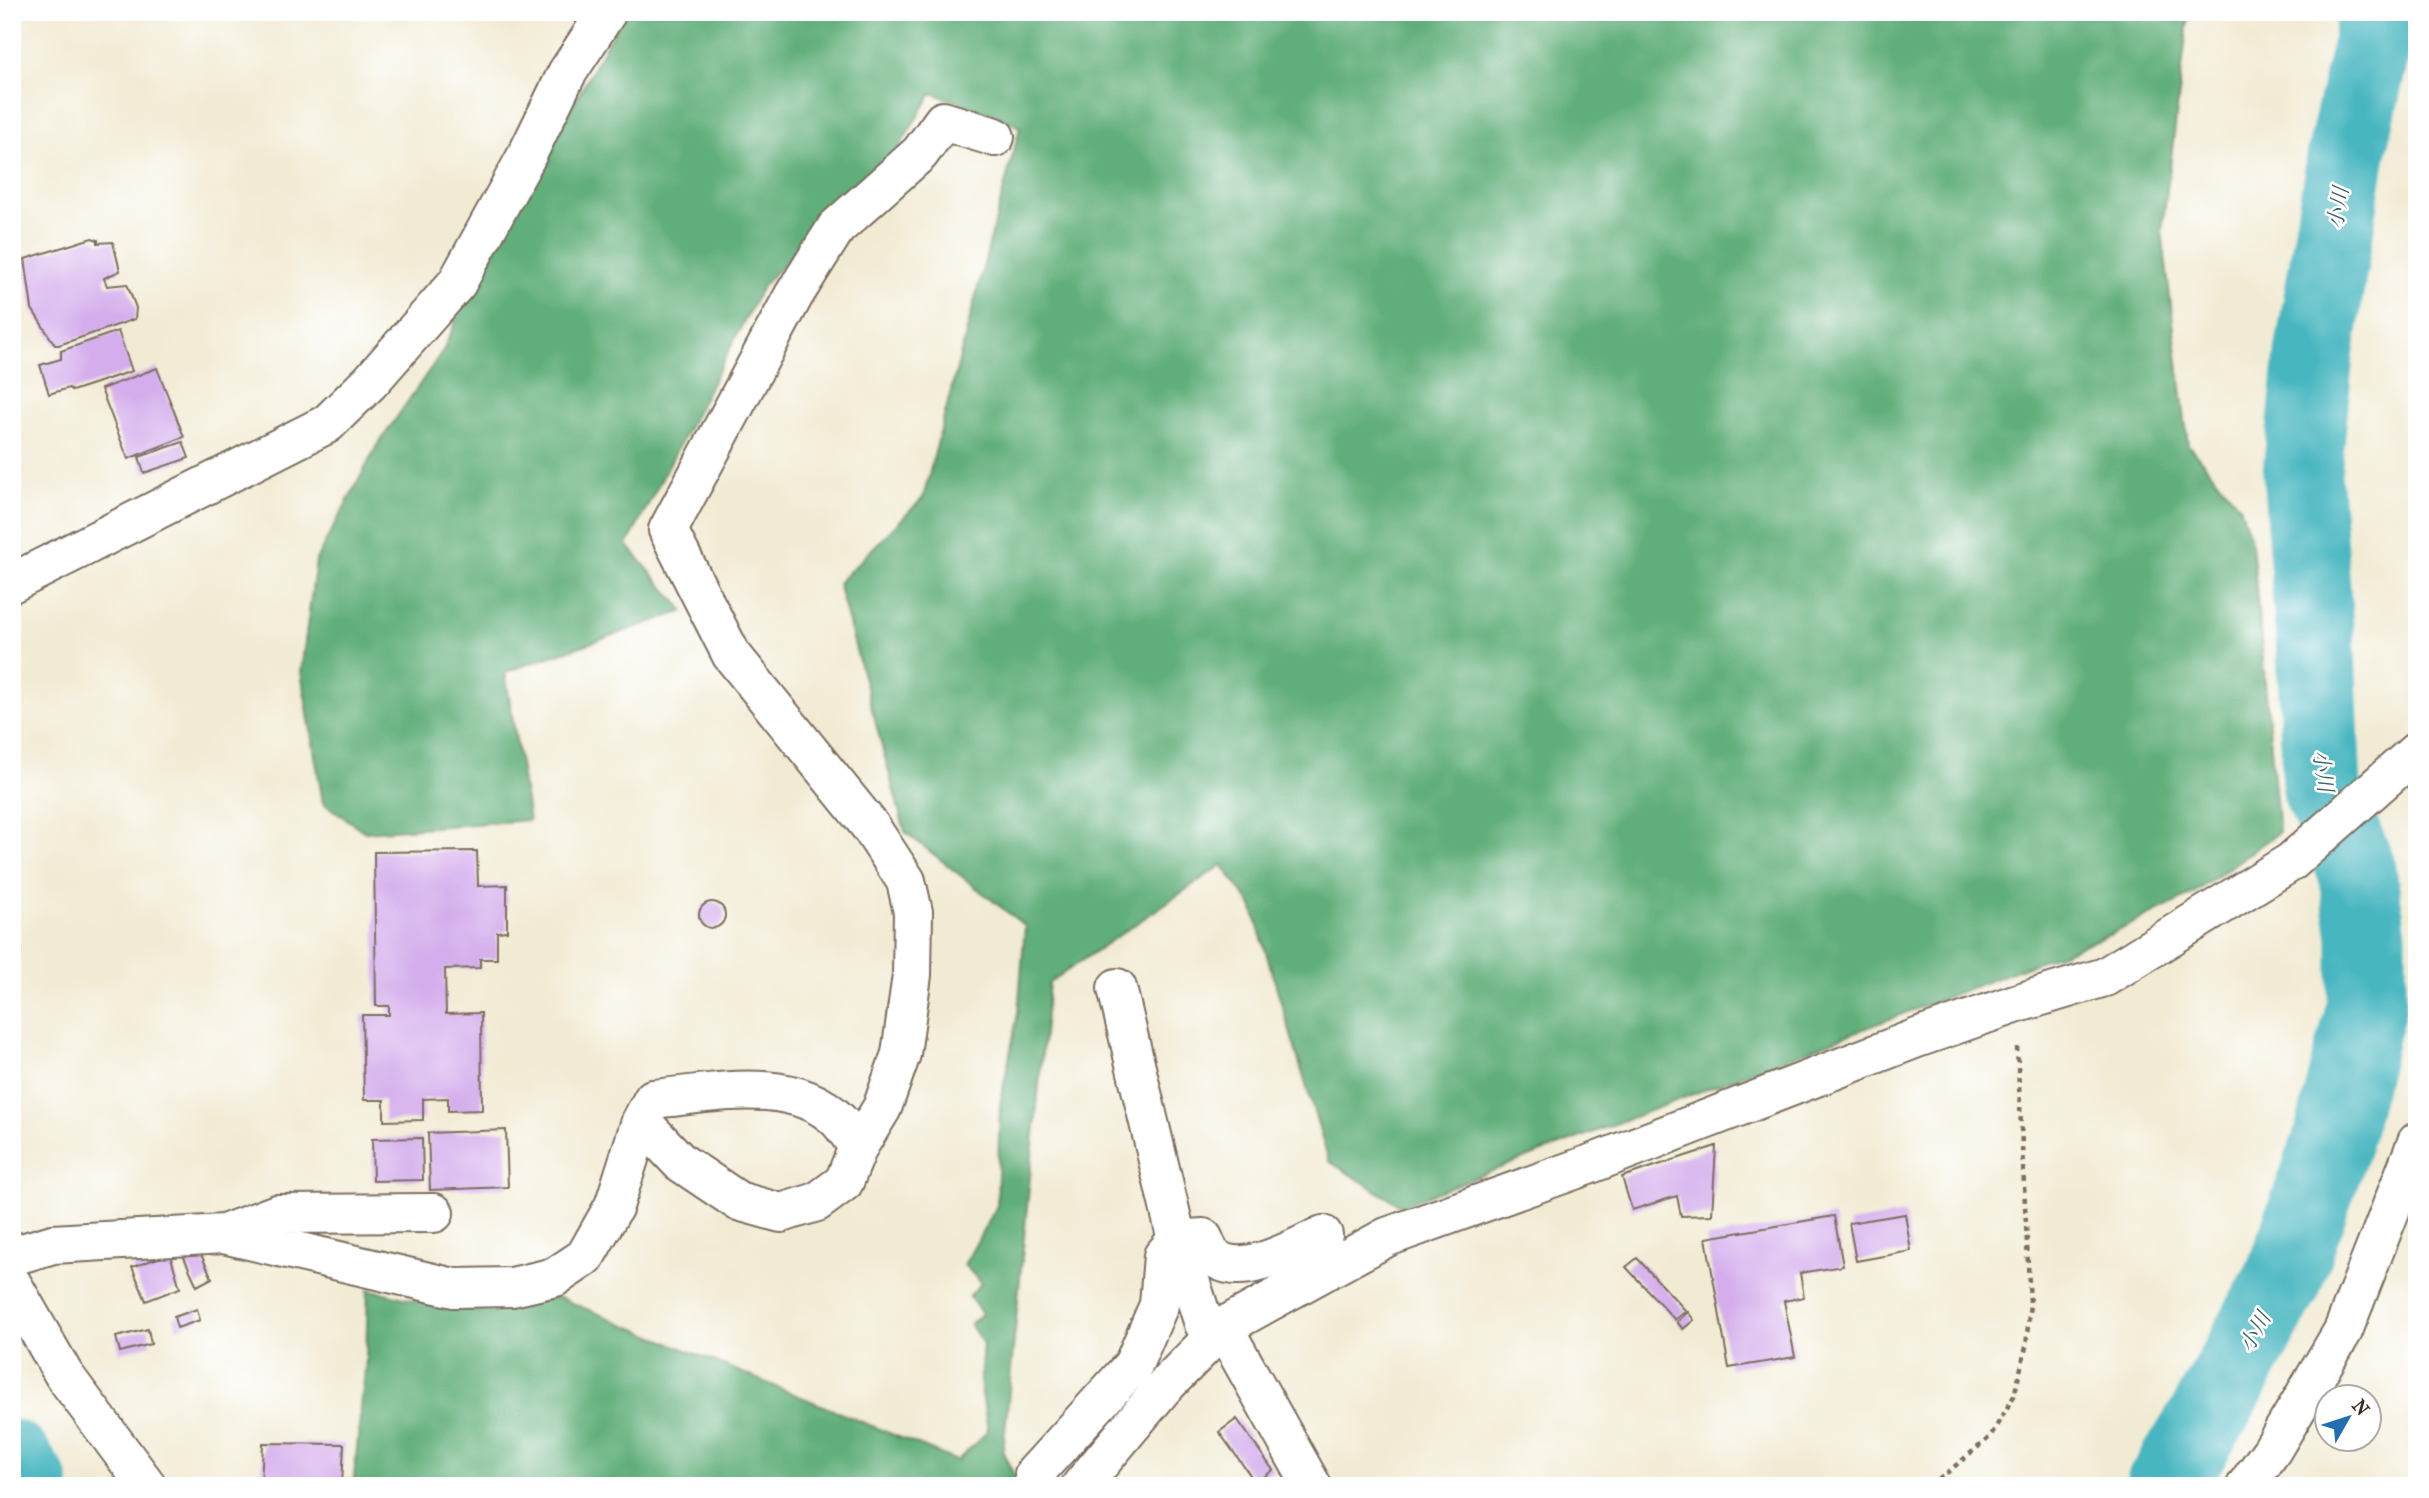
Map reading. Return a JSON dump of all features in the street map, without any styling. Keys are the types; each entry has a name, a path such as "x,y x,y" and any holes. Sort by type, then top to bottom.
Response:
{"street":[{"path":"12,583 327,424 370,382 457,284 567,73 607,12"},
{"path":"641,1121 680,1162 738,1201 781,1213 817,1202 844,1182 858,1147 882,1108 901,1055 912,975 913,912 906,881 870,826 731,654 668,530 794,295 835,228 920,153 943,121 995,137"},
{"path":"1081,1486 1161,1390 1218,1332 1387,1237 1588,1165 1917,1038 2105,977 2291,862 2417,751"},
{"path":"1117,988 1177,1240 1204,1324 1218,1332 1312,1486"},
{"path":"224,1234 454,1288 512,1287 555,1276 585,1257 614,1206 641,1121 653,1099 777,1091 806,1098 838,1119 858,1147"},
{"path":"2246,1486 2272,1450 2343,1332 2417,1142"},
{"path":"12,1256 53,1244 224,1234 277,1214 434,1213"},
{"path":"1034,1474 1133,1365 1159,1305 1163,1256 1177,1240 1203,1238 1213,1256 1233,1266 1284,1254 1323,1235"},
{"path":"12,1284 64,1375 147,1486"}],"path":[{"path":"1931,1486 1990,1437 2014,1396 2026,1347 2030,1303 2015,1004"}],"green space":[{"path":"624,12 2189,12 2162,231 2188,445 2240,506 2252,544 2279,832 2191,895 2109,935 1401,1206 1329,1161 1252,906 1222,865 1049,983 1003,1452 1019,1486 353,1486 366,1360 368,1289 441,1307 493,1312 558,1297 957,1461 988,1431 980,1381 983,1344 970,1324 982,1314 969,1296 982,1283 964,1265 997,1206 1000,1105 1018,1013 1025,926 905,832 838,583 923,498 1020,127 932,93 884,172 810,235 762,287 627,545 684,611 505,672 529,820 365,832 323,803 301,672 316,560 377,446 444,349 462,307"}],"building":[{"path":"92,238 98,240 98,243 113,242 120,271 104,278 107,286 127,284 136,308 135,319 55,345 32,309 25,259"},
{"path":"118,331 132,371 72,391 69,388 49,394 40,365 61,359 61,351"},
{"path":"157,368 184,437 128,459 101,389"},
{"path":"183,442 189,458 144,473 139,457"},
{"path":"477,851 478,886 507,885 507,931 497,932 497,959 480,959 480,968 445,969 446,1014 481,1013 482,1110 448,1111 448,1098 423,1099 423,1120 384,1121 384,1100 364,1100 362,1015 389,1015 389,1006 376,1006 374,852"},
{"path":"712,902 721,906 725,915 721,924 712,928 703,924 699,915 703,906"},
{"path":"506,1130 508,1187 430,1190 428,1133"},
{"path":"422,1138 423,1180 373,1181 372,1139"},
{"path":"1716,1146 1712,1215 1681,1216 1677,1196 1632,1210 1622,1177"},
{"path":"1905,1214 1911,1251 1856,1261 1849,1223"},
{"path":"1834,1216 1843,1266 1800,1273 1804,1297 1784,1301 1795,1357 1729,1368 1706,1238"},
{"path":"197,1246 212,1278 197,1286 182,1253"},
{"path":"170,1254 180,1288 146,1301 132,1267"},
{"path":"1637,1258 1686,1311 1675,1320 1626,1267"},
{"path":"197,1309 200,1320 177,1328 174,1317"},
{"path":"1688,1312 1694,1320 1683,1329 1677,1322"},
{"path":"148,1329 151,1344 120,1352 116,1337"},
{"path":"1237,1419 1273,1470 1256,1483 1219,1432"},
{"path":"263,1443 344,1444 342,1486 261,1486"}],"waterway":[{"name":"小川","path":"2165,1486 2211,1412 2283,1280 2333,1138 2367,1003 2367,936 2357,870 2322,790 2316,652 2302,473 2314,354 2347,152 2379,12"},
{"name":"小川","path":"12,1459 30,1486"}]}
